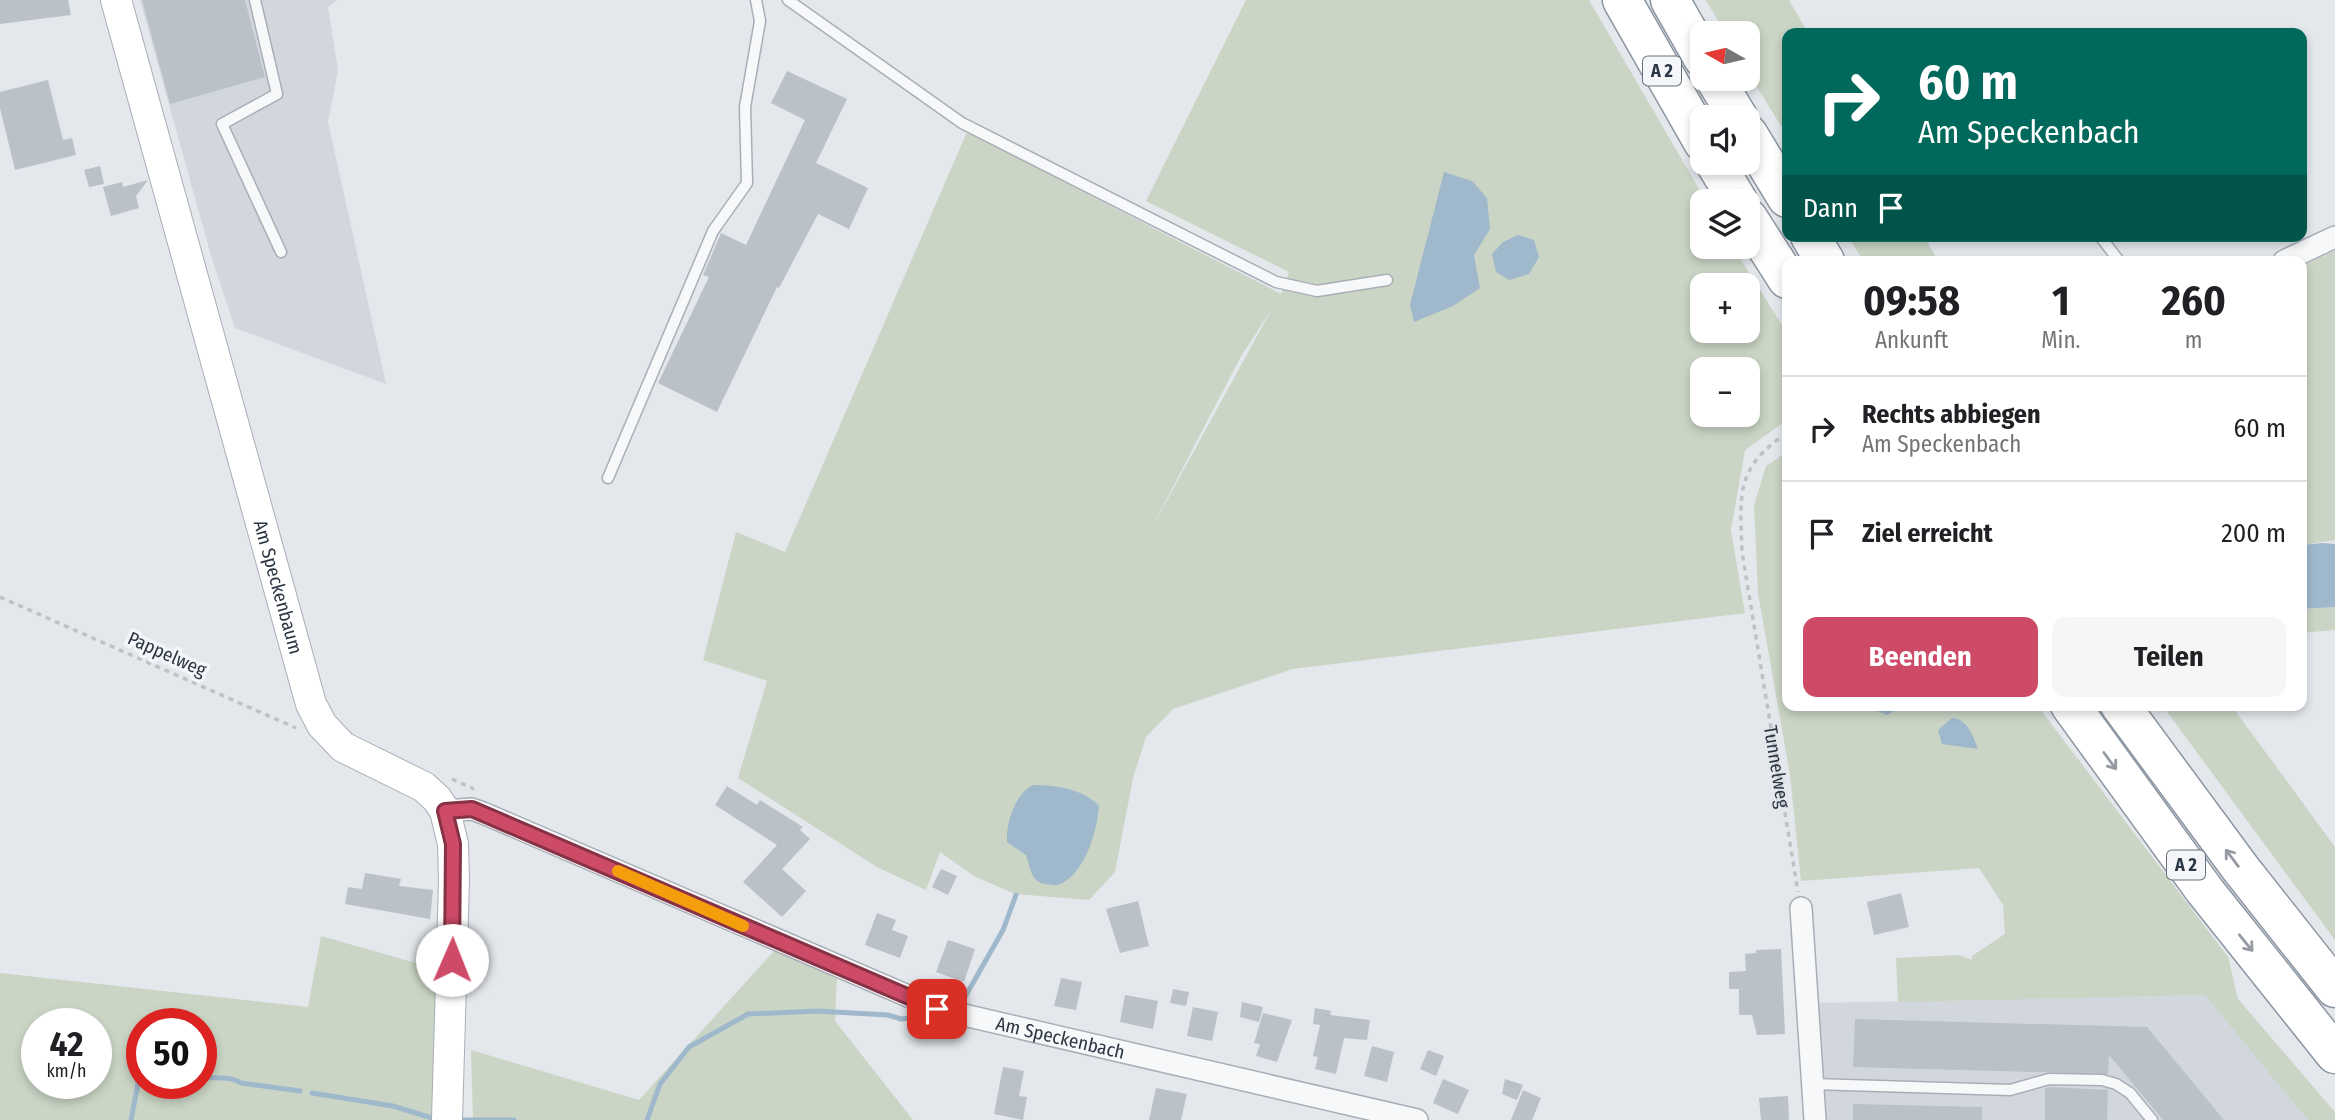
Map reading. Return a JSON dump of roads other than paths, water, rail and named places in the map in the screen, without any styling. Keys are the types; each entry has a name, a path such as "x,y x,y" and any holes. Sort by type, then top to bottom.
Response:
{"highway":[{"name":"A 2","path":"1622,0 1690,119"},
{"name":"A 2","path":"1670,0 1690,35"},
{"path":"1760,154 1782,190"},
{"path":"1760,237 1782,271"},
{"name":"A 2","path":"2074,711 2205,891 2335,1054"},
{"name":"A 2","path":"2124,711 2241,869 2335,988"}],"main road":[{"name":"Am Speckenbaum","path":"116,0 303,683 322,725 343,747 359,758 424,788 437,799 445,811"},
{"path":"445,811 453,844 454,880 447,1120"}],"street":[{"path":"2295,256 2335,237"},
{"name":"Am Speckenbach","path":"445,811 472,809 483,813 937,1009 1417,1120"},
{"path":"1801,908 1815,1120"}],"lane":[{"path":"255,0 277,94 222,124 281,252"},
{"path":"608,478 713,230 747,183 745,107 760,21 755,0"},
{"path":"788,0 962,123 1276,282 1317,290 1387,280"},
{"path":"2105,242 2115,256"},
{"path":"1813,1084 2010,1090 2049,1079 2102,1080 2116,1084 2130,1093 2152,1120"}],"water":[{"path":"1444,172 1472,181 1487,198 1490,229 1474,255 1480,288 1453,306 1414,322 1410,305"},
{"path":"1518,235 1534,240 1539,257 1529,274 1509,280 1496,272 1492,254 1503,242"},
{"path":"2307,544 2335,544 2335,607 2307,609"},
{"path":"1877,711 1895,711 1887,715"},
{"path":"1952,718 1966,725 1978,749 1942,744 1938,730"},
{"path":"1033,785 1060,787 1077,792 1099,806 1088,851 1076,872 1058,885 1038,881 1032,874 1026,855 1007,842 1013,809 1021,795"}],"waterway":[{"path":"961,1004 1003,930 1016,895"},
{"path":"647,1120 660,1084 689,1047 748,1014 817,1011 888,1015 901,1019 930,1016"},
{"path":"217,1078 300,1091"},
{"path":"312,1093 393,1106 435,1119"},
{"path":"131,1120 135,1099"},
{"path":"458,1120 514,1120"}]}
